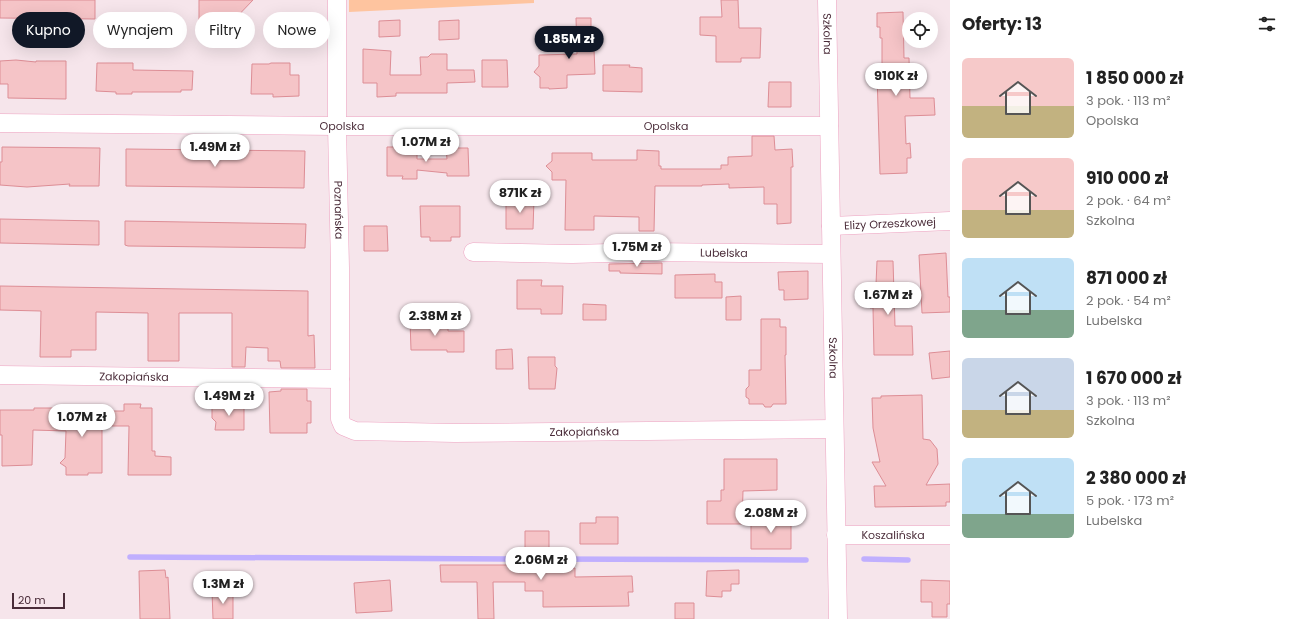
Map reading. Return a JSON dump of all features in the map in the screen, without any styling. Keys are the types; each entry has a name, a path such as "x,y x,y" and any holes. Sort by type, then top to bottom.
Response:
{"street":[{"name":"Poznańska","path":"337,0 340,419"},
{"name":"Szkolna","path":"827,0 828,126 838,619"},
{"name":"Opolska","path":"0,123 337,126 828,126"},
{"name":"Elizy Orzeszkowej","path":"831,226 950,221"},
{"name":"Lubelska","path":"473,252 572,254 648,252 831,254"},
{"name":"Zakopiańska","path":"0,375 340,379"},
{"name":"Zakopiańska","path":"340,419 343,426 355,432 455,433 834,429"},
{"name":"Koszalińska","path":"836,535 950,535"}],"shaded area":[{"path":"349,0 534,0 534,3 349,12"}],"building":[{"path":"0,0 95,0 95,12 93,12 93,19 85,19 85,12 12,12 12,18 0,18"},
{"path":"199,0 253,0 242,12 199,12"},
{"path":"721,0 738,0 739,28 761,28 760,58 741,58 741,62 716,62 716,36 700,35 700,17 722,17"},
{"path":"902,12 902,48 904,48 904,58 909,58 910,98 934,98 935,115 905,116 906,144 910,143 911,158 907,158 907,173 880,174 877,74 882,74 882,38 880,38 880,27 877,27 877,13"},
{"path":"576,18 591,18 591,49 594,49 595,74 567,75 567,88 540,88 540,77 534,72 539,66 539,55 577,54"},
{"path":"400,20 400,36 379,37 379,21"},
{"path":"459,20 459,39 439,40 439,21"},
{"path":"363,49 391,51 390,75 421,75 420,57 428,57 431,54 447,54 447,70 474,70 475,82 447,83 447,93 396,93 396,96 377,97 377,83 363,83"},
{"path":"16,60 36,62 66,61 66,99 8,98 8,84 0,84 0,61"},
{"path":"482,60 507,60 508,87 482,87"},
{"path":"97,63 133,63 133,70 193,71 192,90 181,90 181,92 132,92 132,94 116,94 116,92 96,91"},
{"path":"290,63 290,75 299,75 299,96 273,97 273,94 251,94 252,64"},
{"path":"603,65 630,65 629,67 642,68 642,92 603,91"},
{"path":"769,82 791,82 791,107 768,107"},
{"path":"752,136 774,136 775,150 792,149 793,167 791,167 791,223 777,224 777,204 764,204 764,187 729,188 729,184 702,186 655,186 654,231 639,231 639,217 594,216 594,230 565,230 566,180 552,180 552,172 546,166 552,161 552,153 592,153 592,160 637,160 637,150 659,151 659,166 661,166 661,169 721,169 721,165 728,165 728,157 752,156"},
{"path":"2,147 100,148 99,186 69,186 70,184 27,187 0,185 0,162 2,162"},
{"path":"387,147 417,147 417,159 447,159 446,148 468,148 469,176 447,176 447,173 417,170 417,179 402,179 403,176 387,176"},
{"path":"126,149 305,151 304,188 126,186"},
{"path":"506,199 534,199 533,229 506,229"},
{"path":"420,206 460,206 460,237 451,237 451,241 430,241 430,237 421,237"},
{"path":"0,219 99,221 99,245 0,243"},
{"path":"125,221 306,224 305,248 128,246 125,245"},
{"path":"364,226 387,226 388,251 364,251"},
{"path":"946,253 950,312 922,313 919,255"},
{"path":"877,261 893,261 895,326 912,326 913,355 874,355 873,308 870,308 870,284 876,284"},
{"path":"662,263 662,274 620,273 620,271 609,271 609,264"},
{"path":"808,271 808,299 784,300 784,290 779,290 778,272"},
{"path":"715,274 715,282 722,282 722,298 675,298 675,275"},
{"path":"517,280 542,280 541,286 563,286 562,314 541,314 541,309 517,309"},
{"path":"0,286 308,291 308,336 314,335 315,368 281,368 280,361 268,361 268,348 246,347 245,367 232,367 232,313 179,313 179,361 148,361 148,313 96,312 96,350 71,350 71,357 40,357 41,311 0,310"},
{"path":"741,296 741,320 726,320 726,297"},
{"path":"583,304 606,305 606,320 583,320"},
{"path":"439,319 439,324 448,324 448,331 464,331 464,352 447,352 447,350 411,350 410,320"},
{"path":"761,319 780,319 780,327 786,327 786,404 773,404 771,407 765,407 763,404 749,404 749,399 746,397 746,389 749,386 749,370 761,370"},
{"path":"512,349 513,369 496,369 496,350"},
{"path":"950,351 950,377 932,379 929,353"},
{"path":"528,357 555,357 555,366 557,368 555,389 529,389"},
{"path":"281,389 307,389 307,401 311,401 311,423 307,423 307,433 270,433 269,392 281,391"},
{"path":"922,395 923,439 930,440 937,449 938,464 926,485 950,484 950,502 946,502 946,506 875,507 874,486 886,486 872,462 880,462 873,428 872,398 881,398 881,396"},
{"path":"124,404 141,404 140,408 152,408 152,451 155,451 155,456 171,457 171,475 128,475 129,426 102,426 102,473 88,473 88,475 66,475 66,467 60,463 65,458 66,431 33,430 32,465 2,466 0,410 74,408 74,405 88,405 87,411 124,411"},
{"path":"212,405 244,405 244,430 215,430 216,422 212,418"},
{"path":"724,459 777,459 777,490 743,491 742,524 707,524 707,501 721,501 721,490 724,490"},
{"path":"596,517 618,517 618,544 580,544 580,523 596,523"},
{"path":"751,518 791,518 791,549 751,549"},
{"path":"525,531 549,531 549,569 575,568 575,577 632,576 633,592 628,592 629,606 543,607 543,591 525,591 525,582 493,582 494,619 478,619 477,582 441,582 440,565 525,565"},
{"path":"165,570 166,578 168,577 170,619 140,619 139,571"},
{"path":"739,570 739,584 731,584 731,591 722,591 722,597 706,596 707,571"},
{"path":"390,580 392,611 356,613 354,583"},
{"path":"921,580 950,581 950,604 947,604 947,617 932,617 932,602 921,602"},
{"path":"233,590 233,619 213,619 212,591"},
{"path":"675,603 694,603 694,619 675,619"}],"waterway":[{"path":"130,557 531,559"},
{"path":"542,559 806,560"},
{"path":"864,559 908,560"}]}
